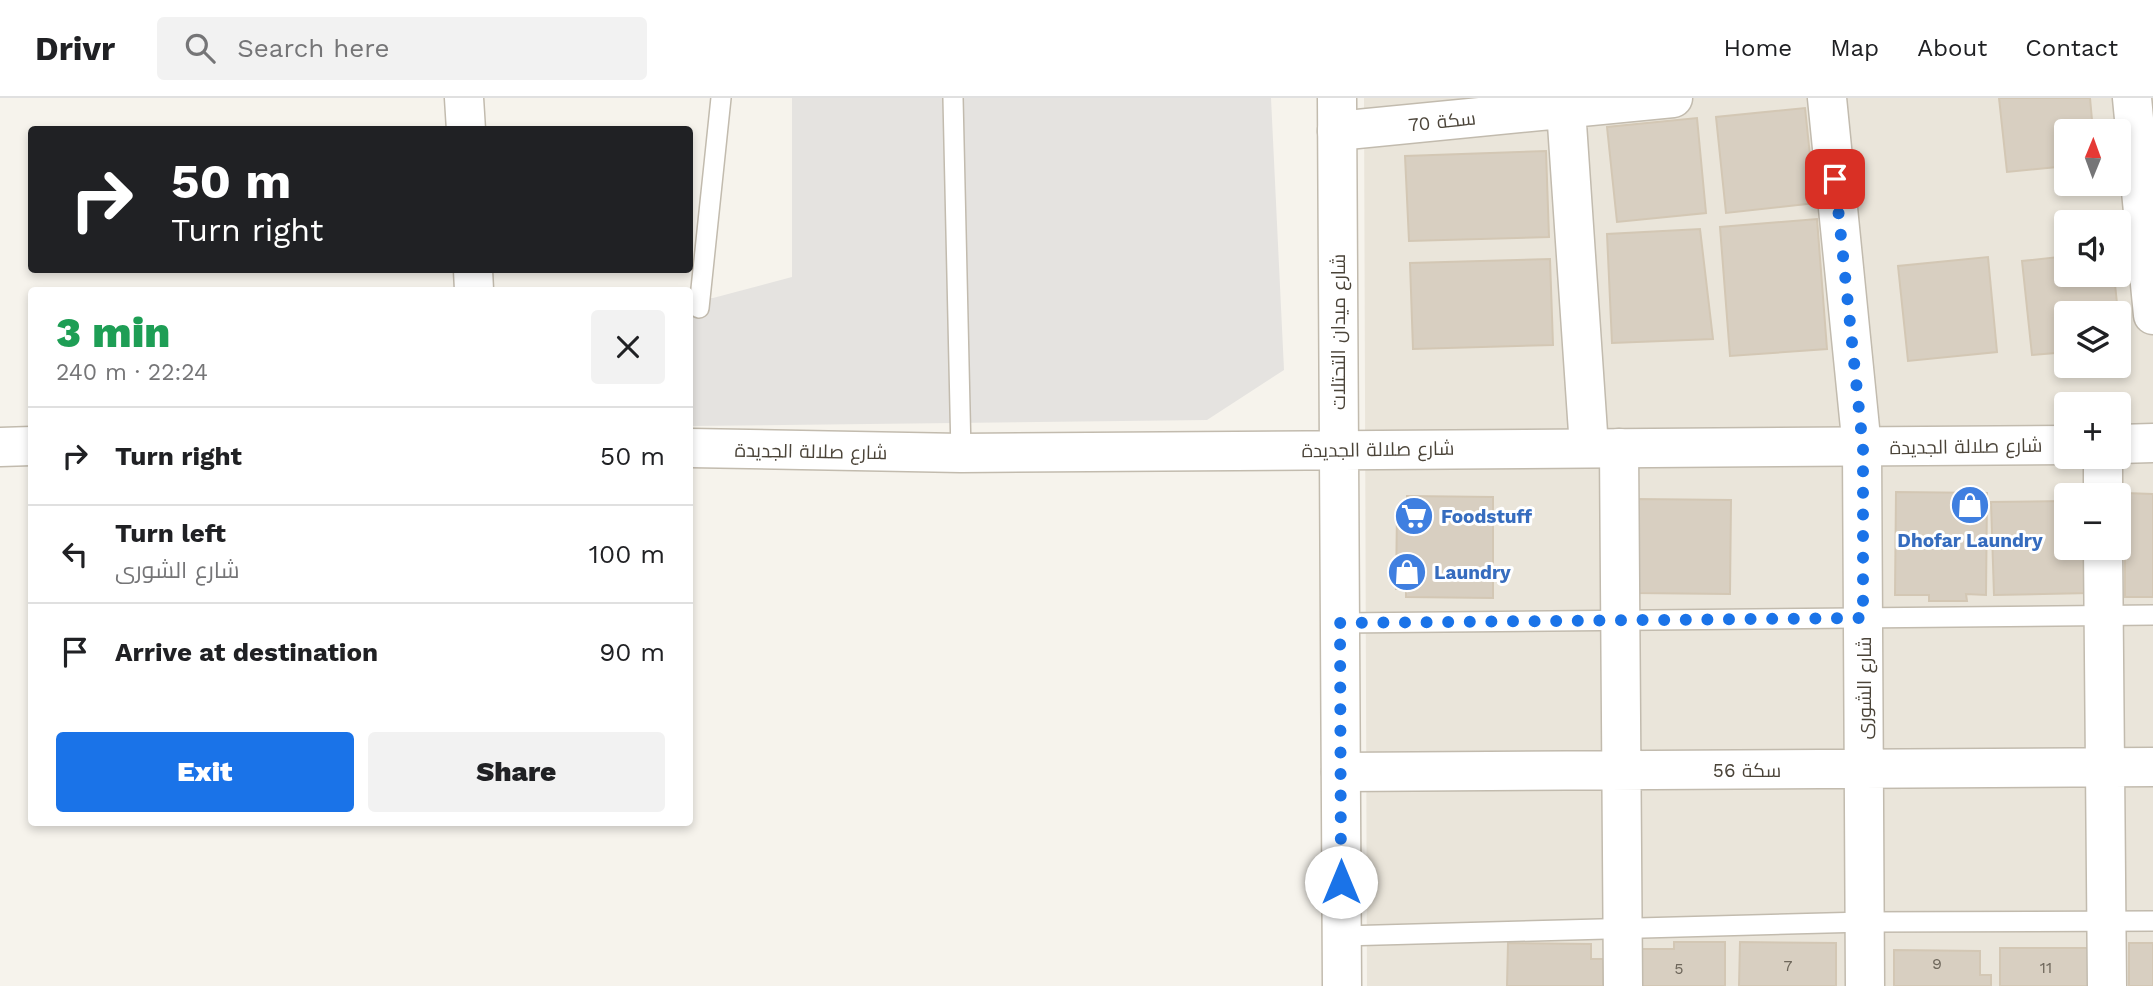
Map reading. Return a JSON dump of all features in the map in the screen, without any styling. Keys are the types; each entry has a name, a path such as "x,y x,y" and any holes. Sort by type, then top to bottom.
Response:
{"street":[{"path":"464,98 466,126"},
{"name":"سكة 70","path":"1337,114 1566,109 1673,98"},
{"name":"شارع الشورى","path":"1827,98 1863,448 1865,986"},
{"path":"2132,98 2153,315"},
{"path":"1566,109 1621,620 1623,986"},
{"name":"شارع ميدان التحتلات","path":"1337,114 1342,986"},
{"path":"1269,450 1292,444 1311,431 1327,412 1339,385"},
{"path":"2131,444 2153,443"},
{"name":"شارع صلالة الجديدة","path":"693,448 961,453 2054,445"},
{"path":"0,447 28,446"},
{"path":"1269,450 1298,461 1318,478 1332,500 1339,519"},
{"path":"2103,560 2107,986"},
{"name":"سكة 56","path":"1341,772 2153,767"}],"lane":[{"path":"699,308 721,98"},
{"path":"953,98 961,453"},
{"path":"1340,623 2153,615"},
{"path":"1342,936 1865,922 2153,921"}],"shaded area":[{"path":"792,98 1271,98 1284,370 1207,420 693,426 693,298 713,298 792,277"},
{"path":"1364,98 2153,98 2153,986 1367,986"}],"building":[{"path":"1999,98 2090,98 2092,119 2054,119 2054,167 2007,172"},
{"path":"1805,108 1815,203 1726,213 1716,117"},
{"path":"1697,118 1706,213 1617,222 1607,127"},
{"path":"1546,151 1549,237 1409,241 1405,156"},
{"path":"1817,219 1827,349 1730,356 1720,227"},
{"path":"1700,229 1713,339 1612,343 1607,234"},
{"path":"1988,257 1997,352 1908,361 1898,266"},
{"path":"2054,257 2054,287 2115,287 2117,301 2054,301 2054,353 2032,355 2022,261"},
{"path":"1550,259 1553,345 1413,349 1410,263"},
{"path":"1896,492 1987,493 1986,595 1966,594 1967,601 1929,601 1929,595 1895,595"},
{"path":"2131,493 2153,494 2153,597 2125,597 2125,560 2131,560"},
{"path":"1407,496 1493,497 1493,598 1406,597 1406,589 1396,589 1397,511 1407,511"},
{"path":"1637,499 1731,500 1730,594 1636,593"},
{"path":"2054,501 2054,560 2088,560 2089,593 1994,595 1991,502"},
{"path":"1674,942 1725,942 1725,986 1633,986 1633,949 1674,949"},
{"path":"1740,942 1836,943 1836,986 1739,986"},
{"path":"1508,943 1591,944 1591,959 1603,959 1603,986 1507,986"},
{"path":"2129,943 2153,943 2153,986 2129,986"},
{"path":"2000,948 2091,948 2091,986 2000,986"},
{"path":"1894,950 1980,951 1980,975 1991,975 1991,986 1894,986"}],"place":[{"name":"Dhofar Laundry","path":"1970,505"},
{"name":"Foodstuff","path":"1414,516"},
{"name":"Laundry","path":"1407,572"}],"route":[{"path":"1341,882 1340,623 1863,618 1863,448 1835,179"}]}
